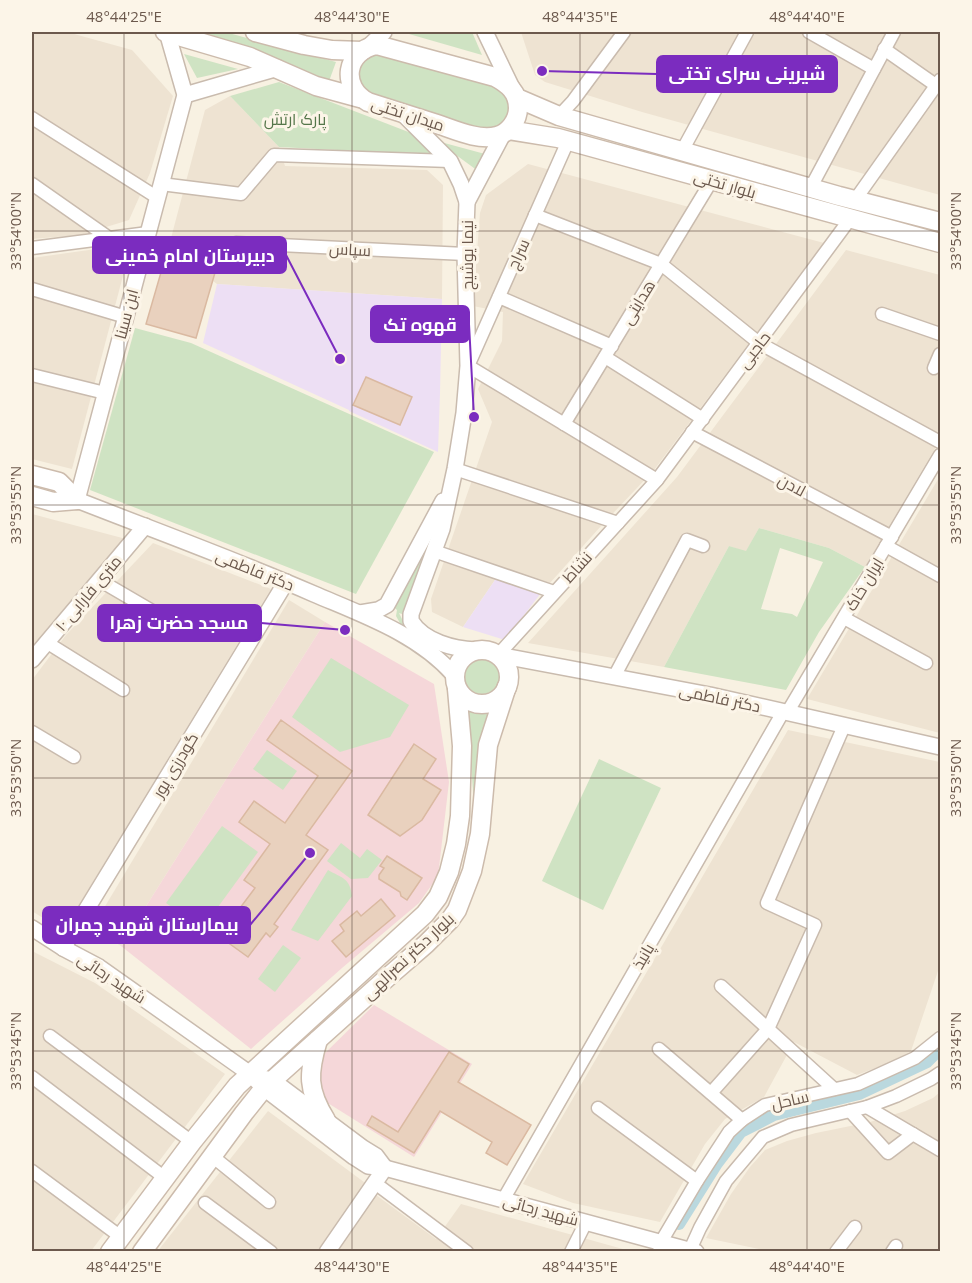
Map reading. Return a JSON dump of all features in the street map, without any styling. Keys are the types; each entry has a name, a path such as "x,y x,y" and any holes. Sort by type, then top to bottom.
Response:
{"main road":[{"path":"166,32 250,57 316,86 360,98"},
{"path":"255,32 332,50 377,45 495,77 506,83 515,94 518,110 515,120 505,132"},
{"name":"میدان تختی","path":"366,48 356,56 352,63 350,79 354,91 360,98 476,136 496,136 505,132"},
{"name":"بلوار تختی","path":"515,94 559,116 940,222"},
{"name":"بلوار تختی","path":"505,132 551,136 940,243"},
{"path":"802,206 811,187"},
{"path":"32,475 59,482 77,500"},
{"path":"32,496 53,502 77,500"},
{"path":"476,650 488,650 498,655 507,665 509,679 507,686 500,698 487,704 472,703 466,699 455,682 459,662 464,656 476,650"},
{"name":"بلوار دکتر نصرالهی","path":"115,1244 231,1092 249,1073 425,914 438,897 449,872 460,816 462,746 455,682"},
{"name":"بلوار دکتر نصرالهی","path":"142,1251 268,1084 426,944 450,920 462,902 480,834 488,746 507,686"},
{"path":"460,816 482,819"},
{"path":"318,1039 311,1066 311,1086 315,1101 326,1120"},
{"path":"165,1178 186,1191"}],"street":[{"path":"166,32 185,95 278,68"},
{"path":"366,48 384,32"},
{"path":"485,32 515,94"},
{"path":"559,116 624,32"},
{"path":"682,151 747,32"},
{"path":"809,32 874,69"},
{"path":"811,187 894,32"},
{"path":"855,200 939,83 884,49"},
{"name":"ابن سینا","path":"77,500 185,95"},
{"name":"نیما یوشیج","path":"402,113 450,161 467,202 465,254 468,366 464,413 442,529 411,614 411,621 419,631 444,645 476,650"},
{"path":"32,118 159,191 241,194 274,155 450,161"},
{"name":"نیما یوشیج","path":"467,202 505,132"},
{"name":"سراج","path":"468,366 568,141"},
{"name":"هدایتی","path":"564,424 712,180"},
{"path":"32,184 109,238"},
{"path":"535,215 661,264 759,343 940,442"},
{"name":"حاجبی","path":"657,480 850,219"},
{"path":"32,248 148,233"},
{"name":"سپاس","path":"236,243 465,254"},
{"path":"32,289 126,317"},
{"path":"499,297 612,346"},
{"path":"882,314 940,334"},
{"path":"934,368 940,354"},
{"path":"605,357 703,419"},
{"path":"468,366 657,480"},
{"path":"32,375 105,393"},
{"name":"لادن","path":"693,432 889,542 940,576"},
{"name":"ایران خاک","path":"785,713 889,542 935,477 940,455"},
{"path":"455,469 618,523"},
{"name":"نشاط","path":"498,655 657,480"},
{"name":"نیما یوشیج","path":"360,613 378,610 387,605 451,486"},
{"name":"دکتر فاطمی","path":"77,500 360,613 407,637 435,656 455,682"},
{"name":"۱۰ متری فارابی","path":"32,660 145,526"},
{"path":"614,677 687,540 703,546"},
{"path":"434,551 554,592"},
{"path":"99,580 171,622"},
{"name":"گودرزی پور","path":"63,948 286,582"},
{"path":"844,618 926,663"},
{"path":"46,642 123,690"},
{"name":"دکتر فاطمی","path":"498,655 710,696 940,747"},
{"name":"پانیذ","path":"503,1200 785,713"},
{"path":"711,1093 768,1029 815,925 767,903 844,726"},
{"path":"32,732 74,757"},
{"name":"شهید رجائی","path":"32,928 99,967 249,1073 326,1120 376,1156 385,1168"},
{"path":"721,986 834,1089"},
{"path":"50,1036 192,1142"},
{"name":"ساحل","path":"660,1247 697,1180 729,1132 742,1120 765,1105 858,1084 915,1058 940,1038"},
{"path":"659,1049 742,1120"},
{"name":"ساحل","path":"693,1251 700,1228 726,1181 763,1137 790,1125 867,1107 896,1096 931,1079 940,1072"},
{"path":"32,1077 165,1178"},
{"name":"شهید رجائی","path":"268,1084 354,1157 368,1166 385,1168 586,1222 660,1247 693,1251"},
{"path":"867,1107 940,1150"},
{"path":"598,1108 697,1180"},
{"path":"850,1111 888,1153 913,1134"},
{"path":"212,1156 269,1202"},
{"path":"327,1251 385,1168"},
{"path":"32,1171 115,1244"},
{"path":"375,1183 467,1251"},
{"path":"205,1203 271,1251"},
{"path":"571,1251 586,1222"},
{"path":"836,1251 855,1227"}],"shaded area":[{"path":"32,32 67,32 132,50 173,96 150,173 129,220 80,235 32,239"},
{"path":"521,32 940,32 940,195 642,112 545,82 535,75"},
{"path":"230,96 279,147 285,166 427,170 443,185 442,299 217,284 213,281 221,252 171,238 205,110"},
{"path":"528,164 824,243 654,470 541,593 497,577 463,627 432,612 431,599 492,422 478,389 502,341 503,312 473,306 480,213 486,195"},
{"path":"110,247 129,253 72,469 32,459 32,258"},
{"path":"846,250 940,275 940,440 865,567 829,548 759,528 746,552 729,546 664,667 528,643 677,477"},
{"path":"217,284 442,299 438,452 203,343"},
{"path":"940,476 940,733 807,699"},
{"path":"32,514 126,539 32,649"},
{"path":"153,543 271,589 63,931 32,911 32,680 66,635"},
{"path":"497,577 541,593 505,640 463,627"},
{"path":"289,600 325,622 121,946 92,928"},
{"path":"325,622 434,684 449,782 438,876 419,903 251,1049 121,946"},
{"path":"788,730 940,762 940,965 911,1051 891,1062 857,1075 794,1042 764,1097 725,1119 705,1144 660,1222 573,1203 523,1184"},
{"path":"32,951 95,983 225,1074 91,1251 32,1251"},
{"path":"374,1005 472,1064 414,1157 323,1100 317,1061"},
{"path":"940,1092 940,1251 769,1251 706,1238 731,1194 765,1150 787,1141 870,1122 905,1111 933,1098"},
{"path":"268,1111 368,1185 320,1251 157,1252"},
{"path":"376,1195 436,1239 461,1204 630,1251 337,1252"}],"green space":[{"path":"191,32 225,32 336,62 328,84"},
{"path":"402,32 472,32 482,55"},
{"path":"184,54 238,69 197,78"},
{"path":"375,54 382,54 495,87 508,101 510,112 508,117 499,127 484,130 371,95 361,85 358,71 362,62"},
{"name":"پارک ارتش","path":"279,82 424,138 435,155 279,147 230,96"},
{"path":"437,141 485,154 478,171"},
{"path":"135,328 191,343 434,452 356,594 90,490"},
{"path":"438,522 402,614 399,613 405,625 442,649 401,625 394,607"},
{"path":"759,528 829,548 865,567 819,632 786,690 664,667 729,546 746,551","holes":["780,548 823,562 797,617 792,614 761,609"]},
{"path":"331,658 409,705 390,737 340,752 292,717"},
{"path":"482,658 495,663 500,676 495,689 482,694 469,689 464,676 469,663"},
{"path":"467,706 489,709 474,805"},
{"path":"267,750 297,771 283,790 253,769"},
{"path":"599,759 661,788 603,910 542,881"},
{"path":"222,826 258,852 202,929 166,903"},
{"path":"341,843 360,858 367,849 382,860 368,878 351,879 327,861"},
{"path":"328,870 347,882 352,896 318,941 291,930"},
{"path":"283,945 301,958 275,992 258,979"}],"building":[{"path":"171,238 221,252 196,338 146,324"},
{"path":"366,377 412,397 400,425 353,405"},
{"path":"281,720 352,771 306,835 328,850 274,924 278,927 270,937 266,933 248,957 212,931 216,926 213,924 219,916 221,918 226,910 234,916 255,888 244,880 270,844 239,822 254,801 285,823 318,776 267,740"},
{"path":"414,744 436,759 423,779 441,790 422,820 400,836 368,815"},
{"path":"387,856 422,878 407,900 401,896 400,892 379,879 384,868 380,866"},
{"path":"381,899 395,916 346,957 332,941 344,931 340,925 357,911 361,916"},
{"path":"449,1052 469,1064 458,1082 531,1125 507,1165 486,1153 492,1142 440,1111 414,1153 367,1125 372,1116 398,1132"}],"waterway":[{"path":"679,1224 716,1165 741,1132 774,1115 859,1094 927,1062 940,1049"}],"place":[{"name":"شیرینی سرای تختی","path":"542,71"},
{"name":"دبیرستان امام خمینی","path":"340,359"},
{"name":"قهوه تک","path":"474,417"},
{"name":"مسجد حضرت زهرا","path":"345,630"},
{"name":"بیمارستان شهید چمران","path":"310,853"}]}
